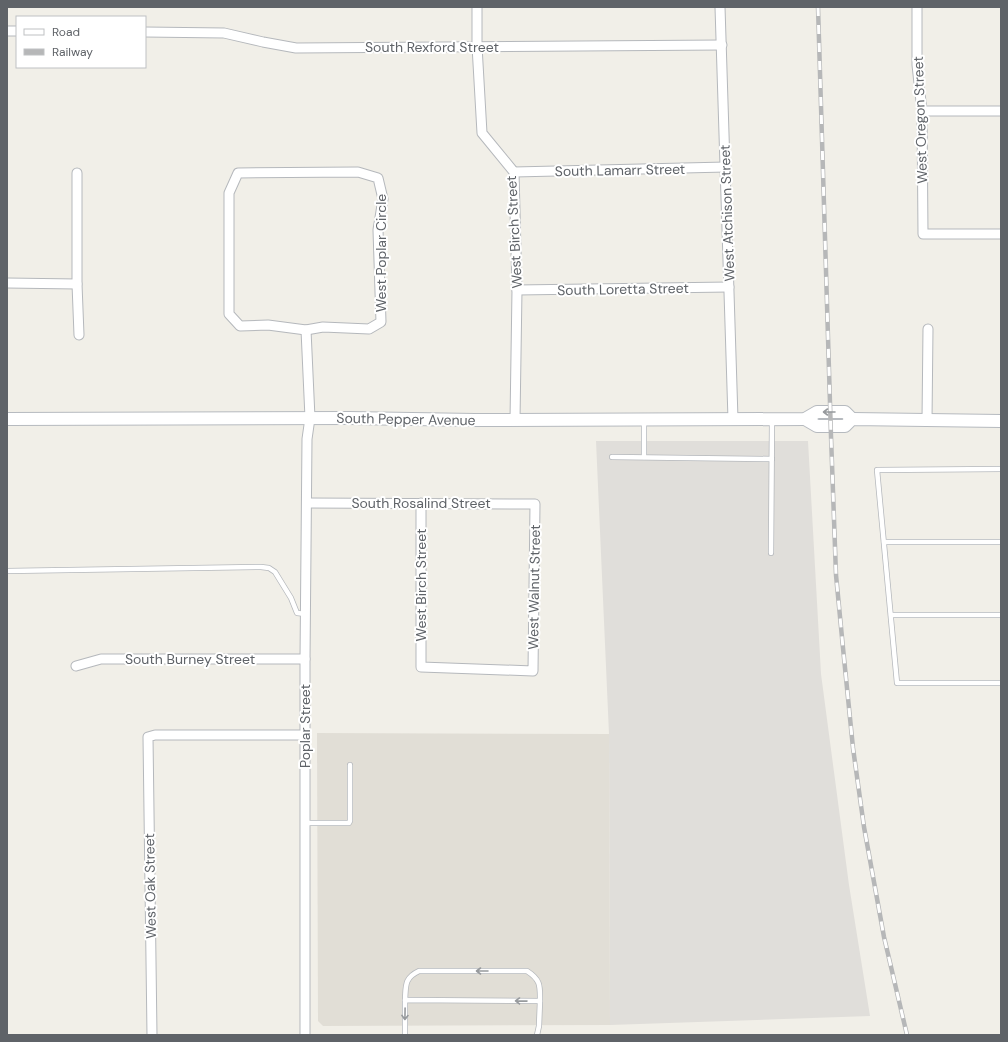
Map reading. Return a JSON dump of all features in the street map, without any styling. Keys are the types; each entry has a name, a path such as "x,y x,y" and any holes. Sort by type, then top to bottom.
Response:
{"main road":[{"name":"South Pepper Avenue","path":"7,419 805,419 817,426 845,426 852,419 1001,421"}],"street":[{"name":"West Birch Street","path":"477,7 477,46 482,133 514,172 517,290 515,420"},
{"name":"West Atchison Street","path":"720,7 733,419"},
{"name":"West Oregon Street","path":"917,7 916,65 922,111 923,234 1001,234"},
{"name":"South Rexford Street","path":"146,32 224,32 263,42 296,48 722,45"},
{"path":"922,111 1001,111"},
{"name":"South Lamarr Street","path":"514,172 726,167"},
{"name":"West Poplar Circle","path":"358,172 378,178 383,199 378,230 381,322 369,329 323,327 306,330 268,325 240,326 229,314 229,193 238,174 358,172"},
{"path":"77,173 78,335"},
{"path":"7,283 77,284"},
{"name":"South Loretta Street","path":"517,290 729,287"},
{"path":"927,420 928,329"},
{"name":"Poplar Street","path":"305,1035 305,659 307,439 310,418 306,330"},
{"name":"South Rosalind Street","path":"307,503 535,504"},
{"name":"West Birch Street","path":"421,503 421,667 533,670"},
{"name":"West Walnut Street","path":"533,670 535,504"},
{"name":"South Burney Street","path":"76,666 101,659 305,659"},
{"name":"West Oak Street","path":"152,1035 148,737 155,735 305,735"}],"lane":[{"path":"644,419 644,457"},
{"path":"772,419 772,553"},
{"path":"612,457 772,459"},
{"path":"1001,469 877,470 897,683 1001,683"},
{"path":"884,542 1001,542"},
{"path":"7,571 269,568 275,572 291,598 296,612 298,614 306,614"},
{"path":"891,615 1001,615"},
{"path":"305,824 349,823 350,765"},
{"path":"405,1035 406,982 412,974 419,971 527,971 535,976 540,985 539,1026 536,1035"},
{"path":"405,1000 540,1001"}],"shaded area":[{"path":"596,441 808,441 821,674 849,885 870,1016 610,1025 609,734"},
{"path":"317,733 609,734 610,1025 323,1026 318,1021"}],"railway":[{"path":"818,7 836,575 853,748 864,827 884,937 907,1035"}]}
